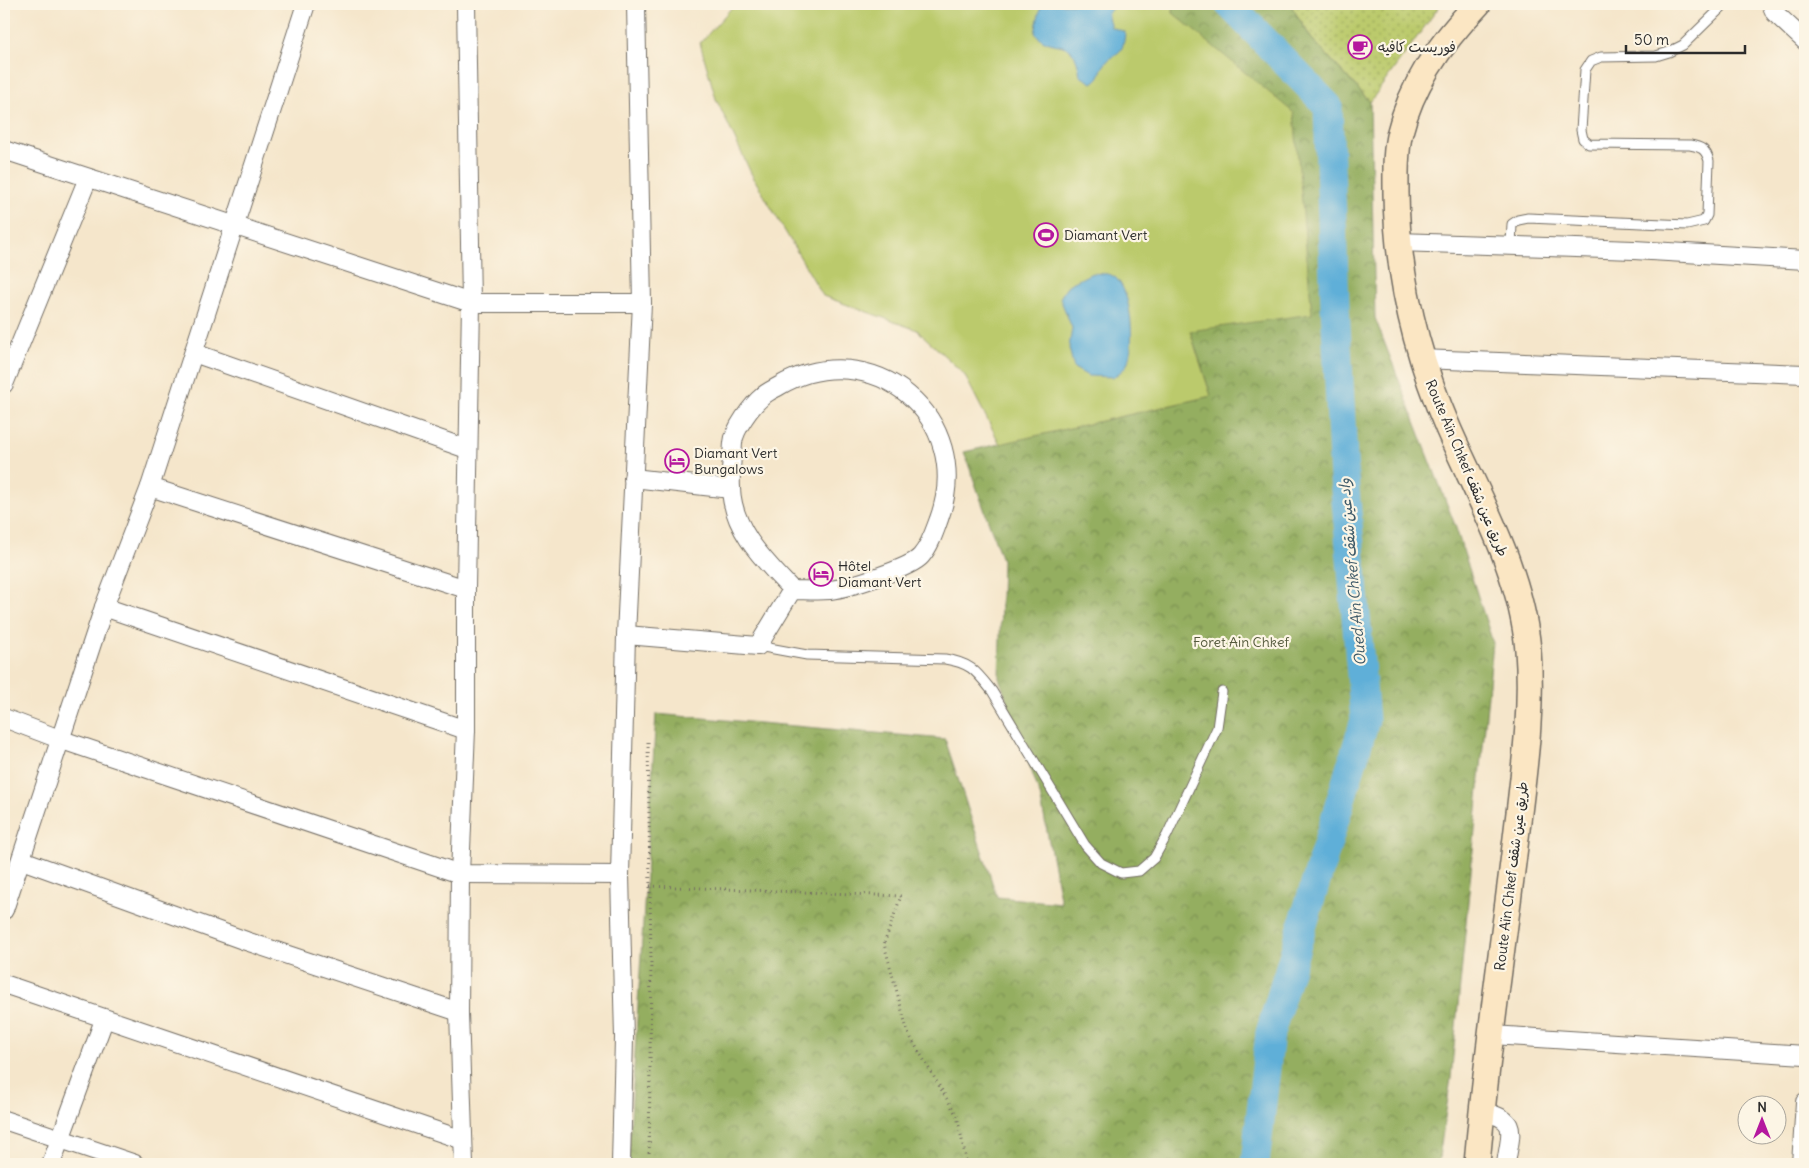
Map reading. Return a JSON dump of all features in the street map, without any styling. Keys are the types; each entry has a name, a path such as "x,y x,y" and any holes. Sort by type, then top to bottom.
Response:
{"street":[{"path":"4,910 62,740 104,607 150,487 233,225 306,4"},
{"path":"464,1164 459,1012 460,874 466,730 466,589 471,303 466,4"},
{"path":"621,1164 624,1038 620,875 626,635 642,303 636,4"},
{"name":"Route Aïn Chkef طريق عين شقف","path":"1477,1164 1528,720 1528,650 1520,600 1501,542 1448,427 1420,359 1398,242 1396,166 1400,134 1410,102 1429,66 1455,28 1478,4"},
{"path":"1771,4 1775,13 1805,41"},
{"path":"4,150 471,303 642,303"},
{"path":"4,384 88,178"},
{"path":"1398,242 1805,260"},
{"path":"194,353 468,449"},
{"path":"1420,359 1805,374"},
{"path":"852,368 880,376 910,395 925,412 941,440 947,467 945,502 934,533 921,557 870,579 830,590 792,590 752,545 737,518 731,489 734,438 762,396 790,380 819,370 852,368"},
{"path":"633,478 731,489"},
{"path":"150,487 466,589"},
{"path":"626,635 758,646 792,590"},
{"path":"104,607 466,730"},
{"path":"4,718 62,740 460,874 620,875"},
{"path":"22,860 246,941 459,1012"},
{"path":"4,984 104,1020 463,1140"},
{"path":"52,1164 104,1020"},
{"path":"1492,1035 1805,1055"},
{"path":"1801,1164 1805,1102"},
{"path":"1484,1112 1506,1119 1510,1126 1506,1164"},
{"path":"4,1120 134,1164"}],"lane":[{"path":"1511,246 1512,224 1518,220 1528,218 1687,225 1704,221 1707,215 1709,161 1707,152 1701,147 1690,145 1589,144 1583,139 1581,130 1585,70 1591,61 1601,57 1656,56 1669,52 1682,45 1724,4"},
{"path":"758,646 807,655 945,659 964,662 976,671 992,691 1085,846 1101,863 1121,873 1139,871 1154,858 1167,835 1217,728 1222,692"}],"path":[{"path":"648,742 650,886 649,1164"},
{"path":"650,886 901,896 884,944 908,1033 957,1116 967,1164"}],"green space":[{"name":"Diamant Vert","path":"735,4 1173,4 1173,13 1294,113 1312,314 1190,331 1211,396 1000,444 964,374 917,330 823,296 752,175 716,99 700,43"},
{"name":"Foret Ain Chkef","path":"1173,4 1290,4 1311,38 1370,102 1375,318 1455,525 1493,643 1451,1078 1438,1164 628,1164 656,714 945,739 997,897 1061,903 1040,795 999,678 1002,560 964,452 1211,396 1190,331"},
{"path":"1290,4 1441,4 1370,102 1311,38"}],"water":[{"path":"1041,4 1116,4 1107,14 1111,27 1125,32 1123,46 1105,64 1095,81 1092,83 1080,76 1077,62 1073,53 1068,48 1048,43 1035,33"},
{"path":"1092,273 1109,274 1118,280 1128,302 1131,330 1130,355 1125,368 1113,377 1088,376 1074,368 1069,348 1072,328 1060,298 1068,285"}],"waterway":[{"name":"Oued Aïn Chkef واد عين شقف","path":"1229,4 1328,106 1335,306 1344,477 1365,720 1270,1033 1255,1164"}],"place":[{"name":"فوريست كافيه","path":"1360,47"},
{"name":"Diamant Vert","path":"1046,235"},
{"name":"Diamant Vert Bungalows","path":"677,461"},
{"name":"Hôtel Diamant Vert","path":"821,574"}]}
